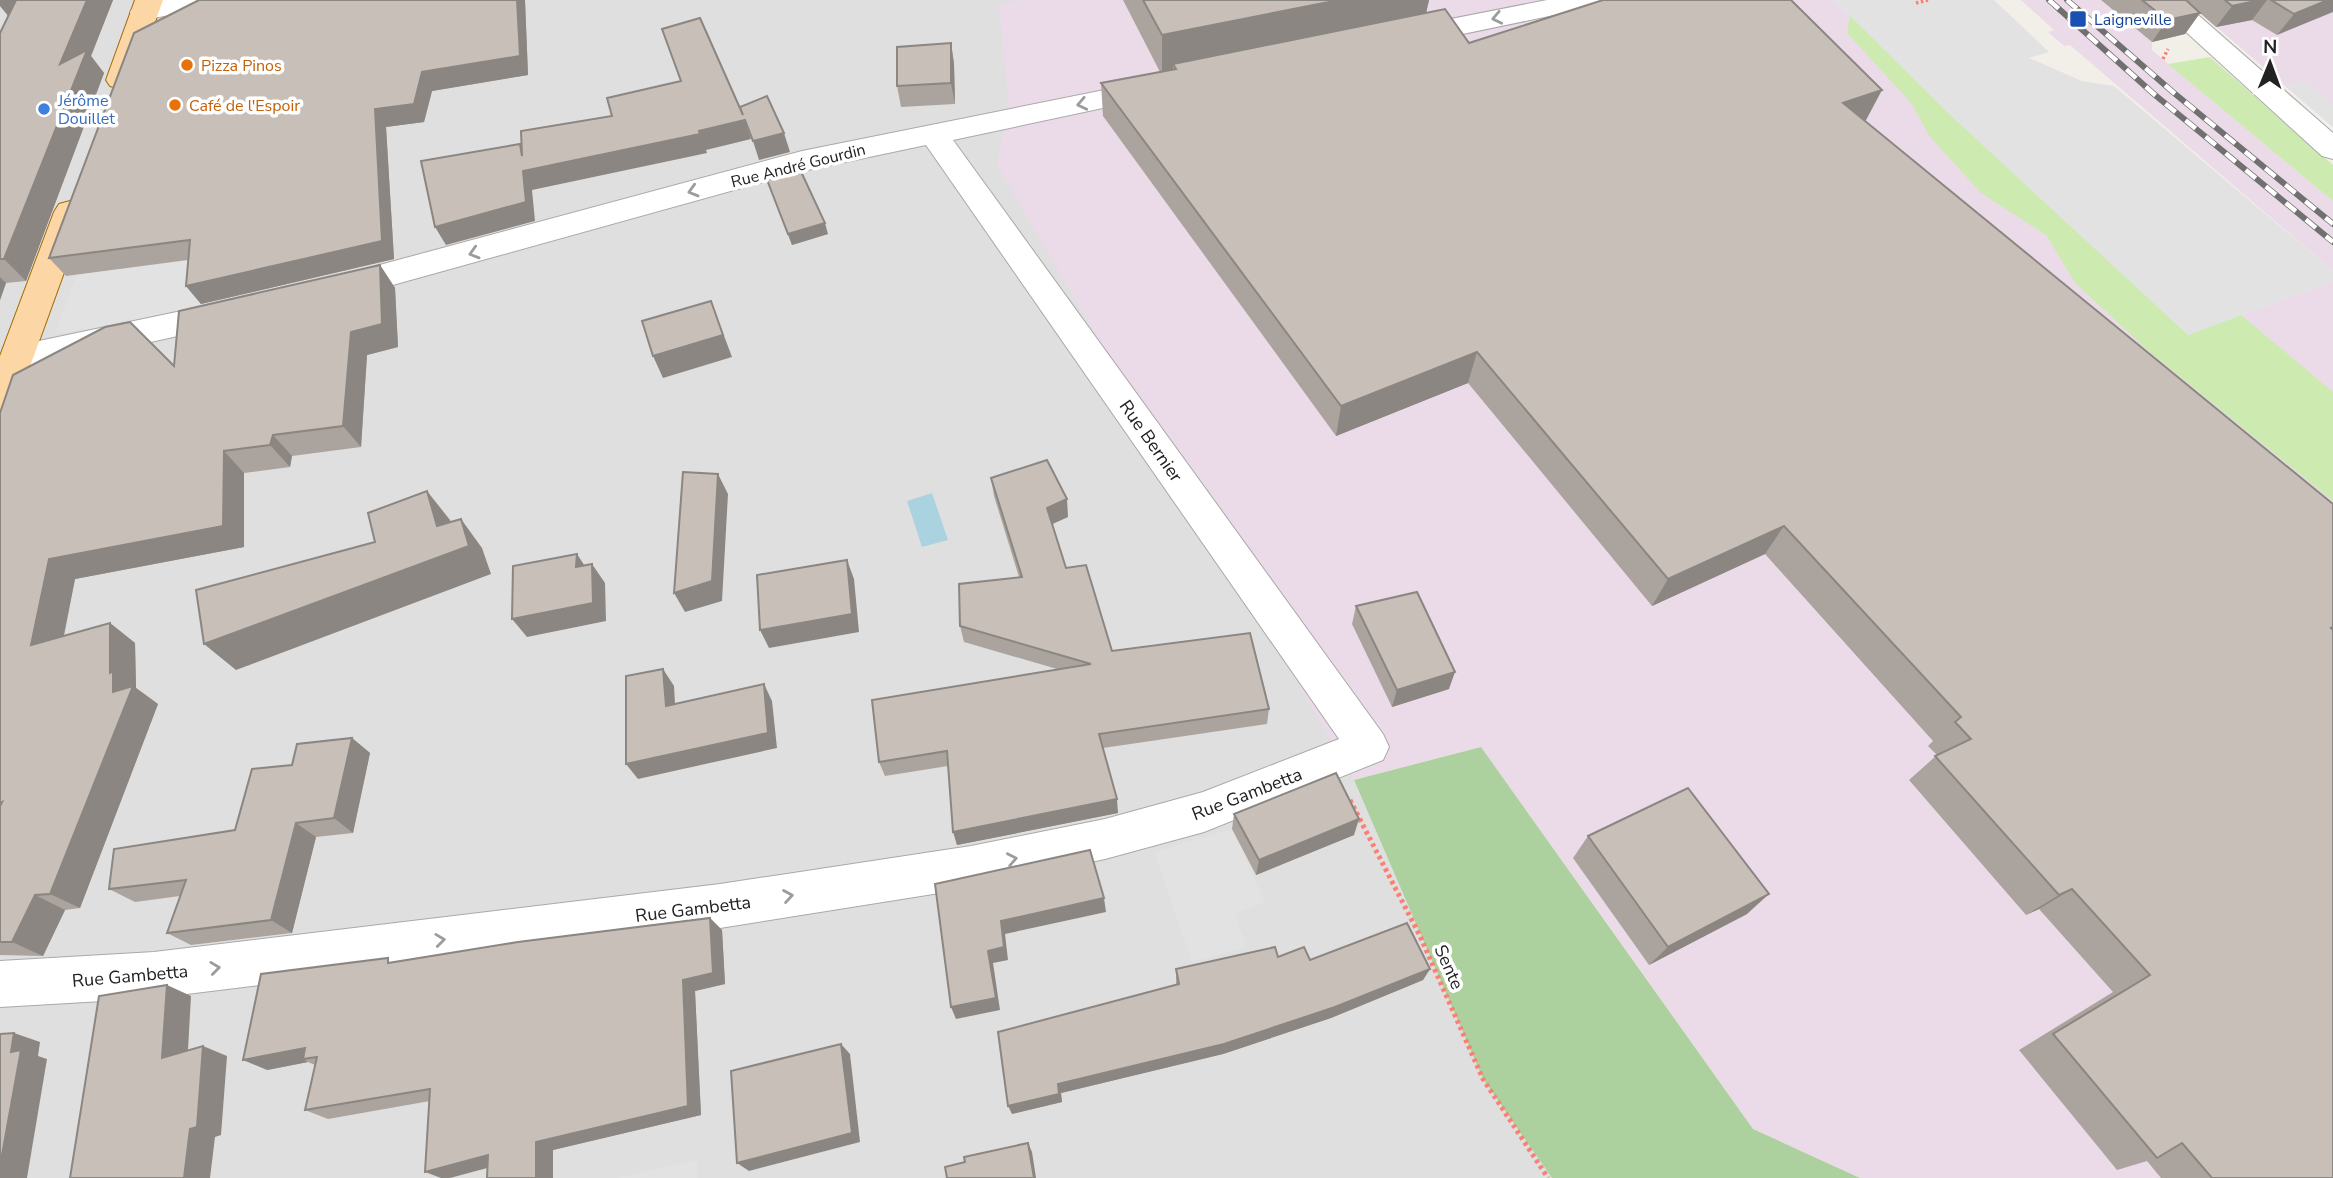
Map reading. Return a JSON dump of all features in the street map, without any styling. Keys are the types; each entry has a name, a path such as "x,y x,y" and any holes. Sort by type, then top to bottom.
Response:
{"main road":[{"path":"110,106 146,6"},
{"path":"0,402 82,181"}],"street":[{"path":"146,6 205,0"},
{"path":"1378,43 1588,0"},
{"path":"2165,0 2333,149"},
{"name":"Rue André Gourdin","path":"304,296 393,275 802,161 1177,85"},
{"name":"Rue Bernier","path":"934,135 1349,755"},
{"path":"15,359 250,308"},
{"name":"Rue Gambetta","path":"0,984 168,974 720,906 906,878 1039,853 1159,825 1204,812 1349,755"}],"path":[{"path":"1916,3 1928,0"},
{"name":"Sente","path":"1349,755 1420,936 1483,1079 1548,1178"}],"shaded area":[{"path":"0,0 1604,0 1354,780 1483,1079 1552,1178 0,1178"},
{"path":"1020,0 1834,0 1948,113 2188,335 2333,281 2333,1178 1860,1178 1753,1129 1481,747 1354,780 997,165 1009,105 999,4"},
{"path":"1834,0 1994,0 2049,52 2029,58 2082,81 2114,86 2333,271 2333,281 2188,335 1948,113"},
{"path":"2021,0 2101,0 2152,42 2152,50 2333,201 2333,271 2070,45 2064,46 2048,32 2054,30"},
{"path":"2185,0 2333,0 2333,127 2284,85"},
{"path":"2305,81 2333,104 2333,127 2284,85"},
{"path":"180,226 204,268 201,310 55,334 77,274 168,262"},
{"path":"1232,829 1265,902 1235,914 1247,947 1192,962 1154,852"},
{"path":"697,1160 697,1178 616,1178"}],"green space":[{"path":"1850,15 2188,335 2241,315 2333,392 2333,501 2152,354 2076,284 2046,235 1981,193 1930,137 1911,103 1847,33"},
{"path":"2210,57 2333,165 2333,201 2168,64"},
{"path":"1481,747 1753,1129 1860,1178 1552,1178 1483,1079 1354,780"}],"water":[{"path":"932,493 948,540 922,547 907,501"}],"building":[{"path":"16,0 87,0 60,64 87,50 4,259 0,259 0,33"},
{"path":"199,0 517,0 520,56 422,72 414,104 375,109 382,241 186,286 190,240 49,258 134,33"},
{"path":"1143,0 1339,0 1162,35"},
{"path":"1603,0 1791,0 1882,90 1843,103 2333,504 2333,1178 2212,1178 2182,1143 2157,1158 2053,1034 2150,975 2072,889 2059,895 1935,756 1971,739 1955,722 1961,717 1784,526 1668,579 1477,352 1341,406 1101,83 1176,69 1173,64 1445,9 1469,43"},
{"path":"2142,0 2186,0 2200,13 2167,20"},
{"path":"2225,0 2260,0 2232,6"},
{"path":"2271,0 2328,0 2294,14"},
{"path":"700,18 743,115 740,107 767,96 784,133 753,141 745,120 699,131 700,134 523,171 526,202 435,227 421,161 520,144 522,156 521,131 612,116 607,98 681,81 662,29"},
{"path":"951,43 951,83 897,86 897,47"},
{"path":"797,163 825,223 788,234 764,172"},
{"path":"380,265 382,324 351,332 343,426 273,435 270,445 224,451 223,526 49,559 31,645 110,623 110,673 113,671 113,692 133,686 50,894 35,895 12,942 0,942 0,413 13,375 105,327 130,322 174,366 179,311"},
{"path":"711,301 723,335 653,356 642,321"},
{"path":"1047,460 1067,499 1047,508 1066,568 1086,565 1112,651 1250,633 1269,709 1099,734 1117,799 953,832 947,751 879,762 872,700 1091,664 960,626 959,584 1022,577 991,478"},
{"path":"683,472 718,474 712,581 674,593"},
{"path":"427,491 437,526 461,519 469,546 204,644 196,590 375,542 368,513"},
{"path":"577,554 576,567 592,564 593,603 512,619 513,566"},
{"path":"847,560 852,614 760,630 757,575"},
{"path":"1417,592 1455,672 1397,690 1356,606"},
{"path":"663,669 666,706 764,684 768,733 626,764 626,676"},
{"path":"352,738 334,818 296,823 271,920 167,933 186,880 109,889 114,849 235,830 252,769 292,765 297,744"},
{"path":"1336,773 1359,819 1259,860 1234,814"},
{"path":"1688,788 1769,894 1668,947 1588,836"},
{"path":"1090,850 1104,898 1001,921 1004,947 988,951 996,998 951,1007 935,884"},
{"path":"710,918 713,973 683,980 688,1106 536,1142 536,1178 487,1178 488,1155 425,1172 430,1089 305,1110 317,1057 303,1059 305,1048 243,1060 261,974 388,958 388,963 518,942"},
{"path":"1407,923 1430,969 1335,1007 1224,1044 1058,1084 1059,1094 1008,1106 998,1032 1179,984 1176,969 1275,947 1278,957 1304,947 1310,960"},
{"path":"167,985 162,1058 203,1046 197,1127 190,1129 184,1178 70,1178 99,996"},
{"path":"14,1033 11,1052 21,1050 0,1166 0,1034"},
{"path":"841,1044 852,1133 737,1163 731,1071"},
{"path":"1028,1143 1034,1178 947,1178 945,1167 965,1162 964,1157"}],"railway":[{"path":"2049,0 2155,95 2333,242"},
{"path":"2067,0 2174,93 2333,224"}],"place":[{"name":"Laigneville","path":"2078,19"},
{"name":"Pizza Pinos","path":"187,65"},
{"name":"Café de l'Espoir","path":"175,105"},
{"name":"Jérôme Douillet","path":"44,109"}]}
